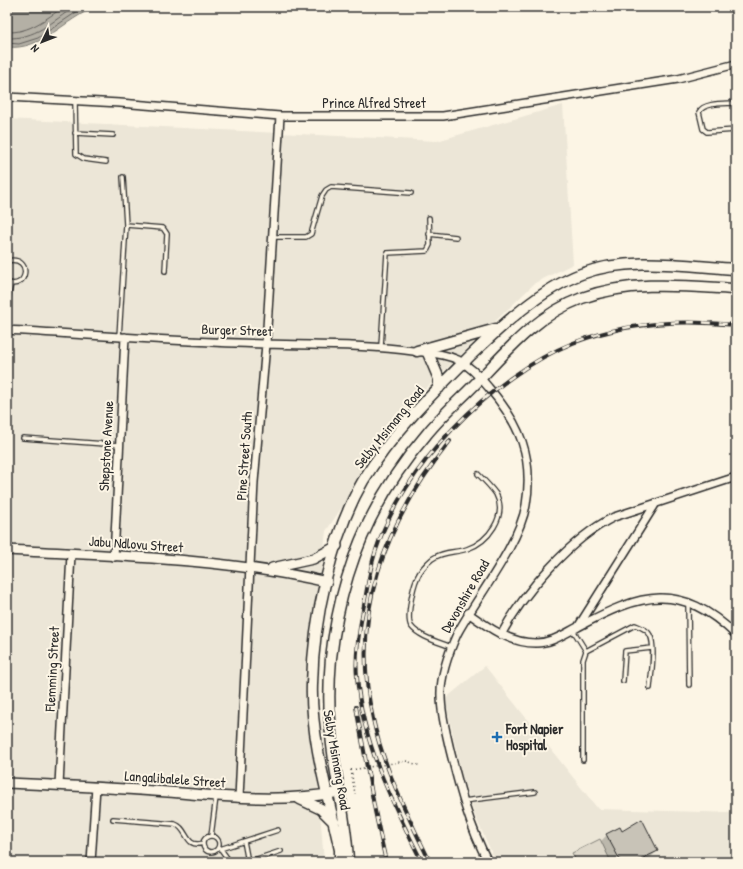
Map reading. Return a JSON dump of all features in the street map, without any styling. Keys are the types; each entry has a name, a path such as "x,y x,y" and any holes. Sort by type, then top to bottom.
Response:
{"main road":[{"name":"Selby Msimang Road","path":"340,862 340,850 316,739 312,686 314,648 321,603 336,546 349,510 364,481 405,426 464,363 503,326 538,298 563,283 581,274 600,269 634,264 736,270"},
{"name":"Selby Msimang Road","path":"348,862 340,792 330,730 329,692 338,613 345,582 354,555 379,502 407,458 427,433 481,378 529,330 549,314 583,298 632,286 655,285 736,289"},
{"path":"417,351 476,336 503,326"},
{"path":"428,352 439,380 439,388"},
{"path":"300,798 321,809 334,822"}],"street":[{"name":"Prince Alfred Street","path":"7,97 280,116 462,114 678,79 736,64"},
{"name":"Pine Street South","path":"239,798 254,482 266,344 280,116"},
{"name":"Burger Street","path":"7,330 266,344 381,346 443,354 464,363"},
{"name":"Shepstone Avenue","path":"114,557 122,337"},
{"name":"Devonshire Road","path":"464,363 481,378 505,407 514,422 526,457 528,485 526,506 513,539 468,613 451,647 440,694 445,725 463,801 471,826 488,862"},
{"path":"501,635 511,617 529,593 578,541 600,524 656,503 736,477"},
{"path":"576,628 656,503"},
{"name":"Jabu Ndlovu Street","path":"263,569 288,566 313,559 336,546"},
{"name":"Jabu Ndlovu Street","path":"7,550 168,560 263,569 301,575 327,582"},
{"name":"Flemming Street","path":"59,785 71,554"},
{"path":"468,613 501,635 523,642 537,643 552,641 576,628 635,601 648,598 670,597 703,608 736,635"},
{"name":"Langalibalele Street","path":"7,784 96,787 239,798 300,798 340,792"},
{"path":"91,862 96,787"}],"lane":[{"path":"76,101 75,151 79,157 106,162"},
{"path":"736,103 707,106 702,108 699,112 703,129 707,132 736,130"},
{"path":"75,133 113,135"},
{"path":"122,337 126,225 123,177"},
{"path":"273,237 306,237 311,234 322,196 326,190 331,187 411,193"},
{"path":"381,346 387,253 427,252 429,249 429,218"},
{"path":"126,225 163,228 166,230 165,271"},
{"path":"429,234 456,237"},
{"path":"7,261 15,260 22,263 25,270 24,278 19,283 11,284 7,282"},
{"path":"7,303 11,284"},
{"path":"23,438 119,445"},
{"path":"451,647 417,632 410,625 409,615 417,578 426,565 440,555 467,549 478,544 493,530 499,516 496,494 478,474"},
{"path":"688,602 689,685"},
{"path":"586,651 635,625 646,631 650,635 652,648 650,688"},
{"path":"576,628 586,651 583,660 583,760"},
{"path":"623,681 625,651 652,648"},
{"path":"463,801 535,792"},
{"path":"211,836 216,796"},
{"path":"113,819 180,825 190,842 198,845 203,843 204,840 211,836"},
{"path":"203,843 206,851 213,852 220,848 244,842 278,830"},
{"path":"211,836 218,840 220,848 230,862"},
{"path":"244,842 248,862 281,851"}],"path":[{"path":"355,794 351,770 406,761 421,766"}],"shaded area":[{"path":"563,105 573,264 535,283 414,400 326,531 309,673 324,862 7,862 7,119 437,141"},
{"name":"Fort Napier Hospital","path":"485,666 598,809 736,813 736,862 496,862 475,816 462,776 445,699"},
{"path":"600,839 611,862 577,862 572,853"}],"water":[{"path":"7,7 96,7 84,12 53,33 31,44 20,47 7,47"}],"building":[{"path":"642,819 658,851 635,862 621,862 606,834 620,827 622,831"}],"railway":[{"path":"422,862 400,818 380,772 365,726 357,677 359,635 373,560 388,521 406,489 428,457 453,428 481,401 511,378 542,358 573,343 613,330 633,326 694,322 736,325"},
{"path":"430,862 397,792 377,737 367,680 366,643 370,607 378,571 391,537 407,504 427,472 450,441"},
{"path":"356,707 386,862"}],"place":[{"name":"Fort Napier Hospital","path":"497,737"}]}
